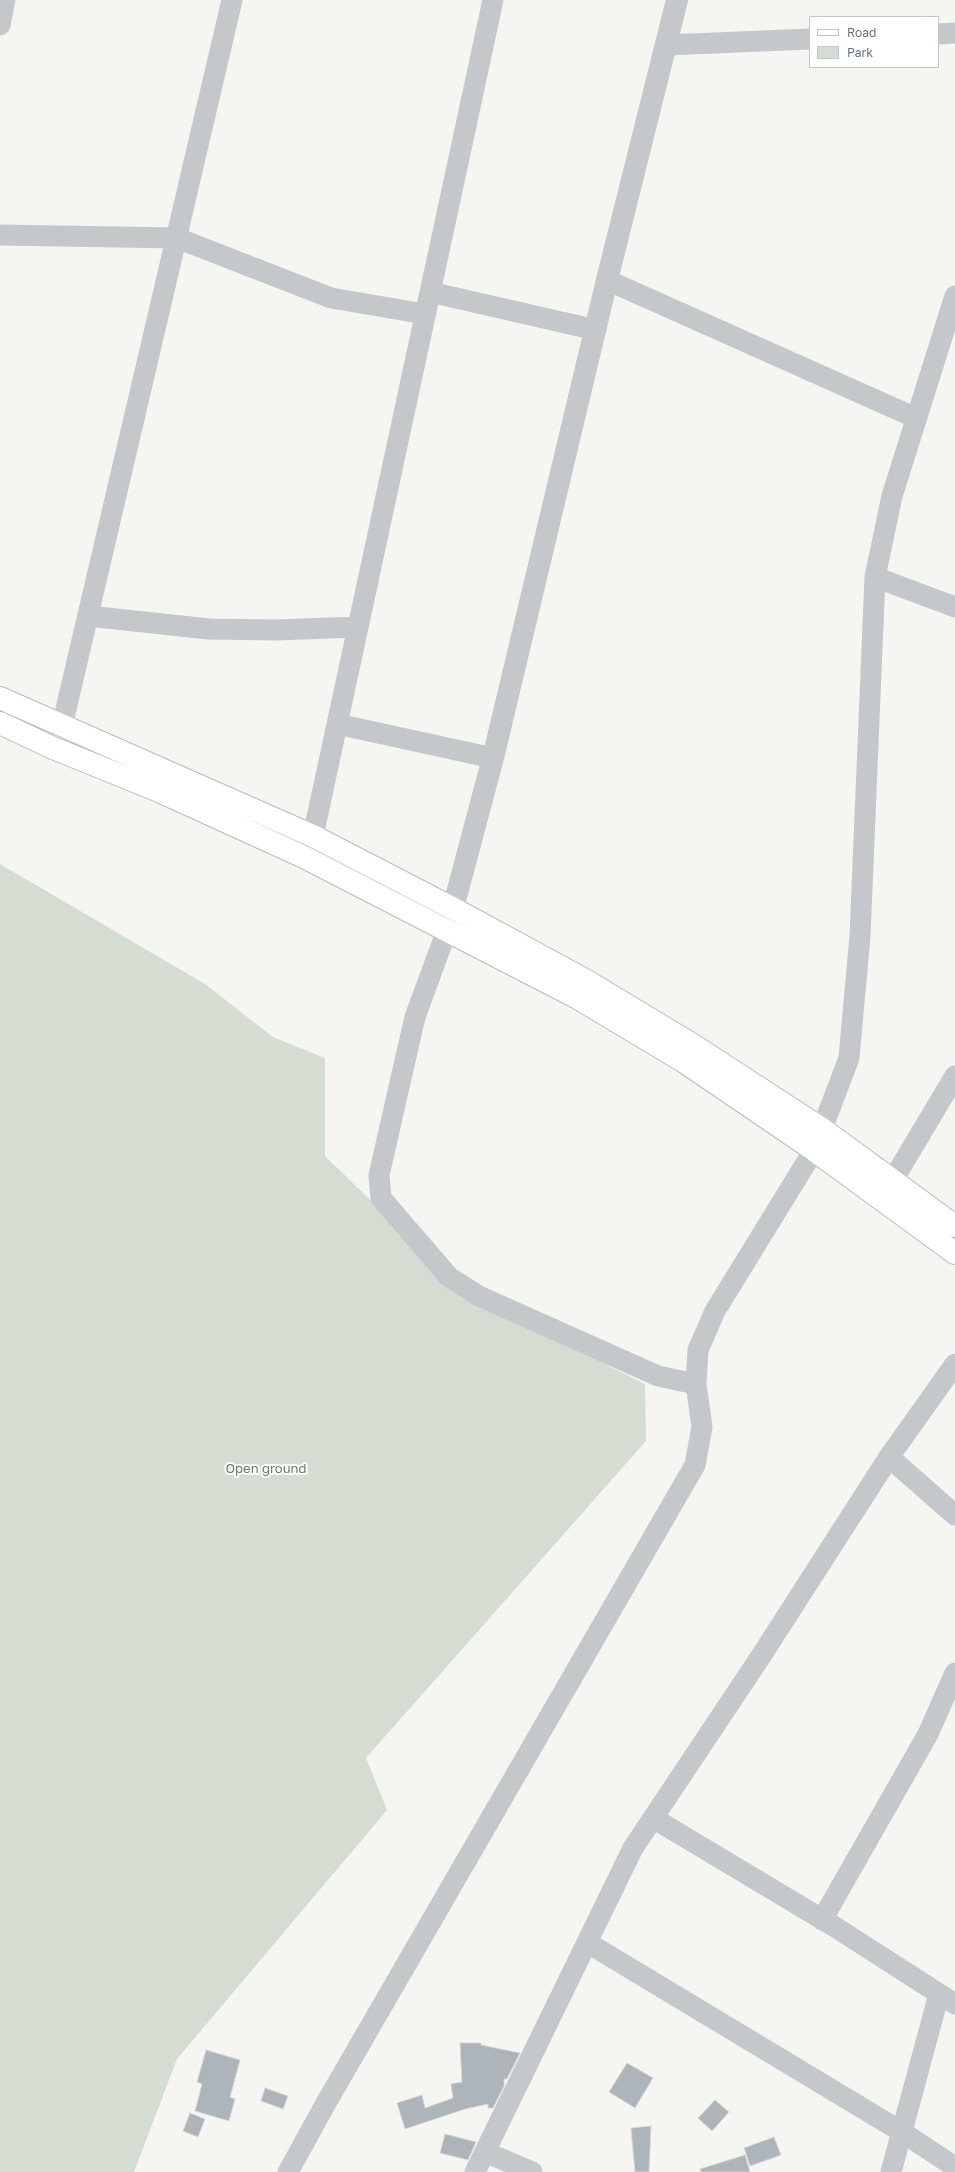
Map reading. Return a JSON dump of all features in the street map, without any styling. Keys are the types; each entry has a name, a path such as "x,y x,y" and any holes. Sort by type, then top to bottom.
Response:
{"main road":[{"path":"0,698 313,836 454,908 592,984 693,1045 822,1129 894,1180 955,1226"},
{"path":"0,723 53,748 160,791 304,857 576,997 683,1061 814,1150 955,1253"}],"street":[{"path":"0,25 5,0"},
{"path":"62,726 232,0"},
{"path":"313,836 493,0"},
{"path":"677,0 607,280 493,758 454,908 413,1025 379,1176 381,1198 449,1277 479,1296 658,1376 696,1384"},
{"path":"939,34 955,33"},
{"path":"666,46 809,39"},
{"path":"0,235 176,238 331,298 425,314"},
{"path":"607,280 916,418"},
{"path":"430,292 596,330"},
{"path":"288,2172 695,1465 702,1427 696,1384 698,1350 715,1311 814,1150 849,1058 860,936 875,577 892,496 955,296"},
{"path":"875,577 955,607"},
{"path":"88,616 209,630 275,630 358,627"},
{"path":"337,724 493,758"},
{"path":"882,1199 955,1076"},
{"path":"476,2172 633,1848 763,1653 889,1457 955,1364"},
{"path":"889,1457 955,1515"},
{"path":"822,1920 928,1734 955,1673"},
{"path":"653,1818 822,1920 947,1999 902,2132 891,2172"},
{"path":"588,1943 902,2132 955,2167"},
{"path":"485,2152 532,2172"}],"green space":[{"name":"Open ground","path":"0,864 205,984 273,1037 325,1058 325,1156 469,1296 645,1384 646,1441 366,1758 387,1810 177,2059 134,2172 0,2172"}],"building":[{"path":"460,2043 481,2043 481,2045 520,2053 507,2079 504,2079 504,2086 493,2108 488,2108 488,2104 465,2109 405,2129 397,2103 422,2095 425,2108 453,2098 451,2084 462,2082"},
{"path":"206,2050 240,2060 230,2097 235,2099 229,2121 195,2111 202,2084 197,2082"},
{"path":"627,2063 653,2078 635,2108 609,2092"},
{"path":"265,2088 288,2096 283,2109 261,2101"},
{"path":"715,2100 729,2112 712,2131 698,2118"},
{"path":"190,2113 205,2119 198,2137 183,2131"},
{"path":"651,2126 649,2172 635,2172 631,2128"},
{"path":"445,2134 476,2142 468,2160 440,2153"},
{"path":"774,2137 781,2155 750,2166 744,2148"},
{"path":"745,2155 750,2172 701,2172 700,2169"}]}
